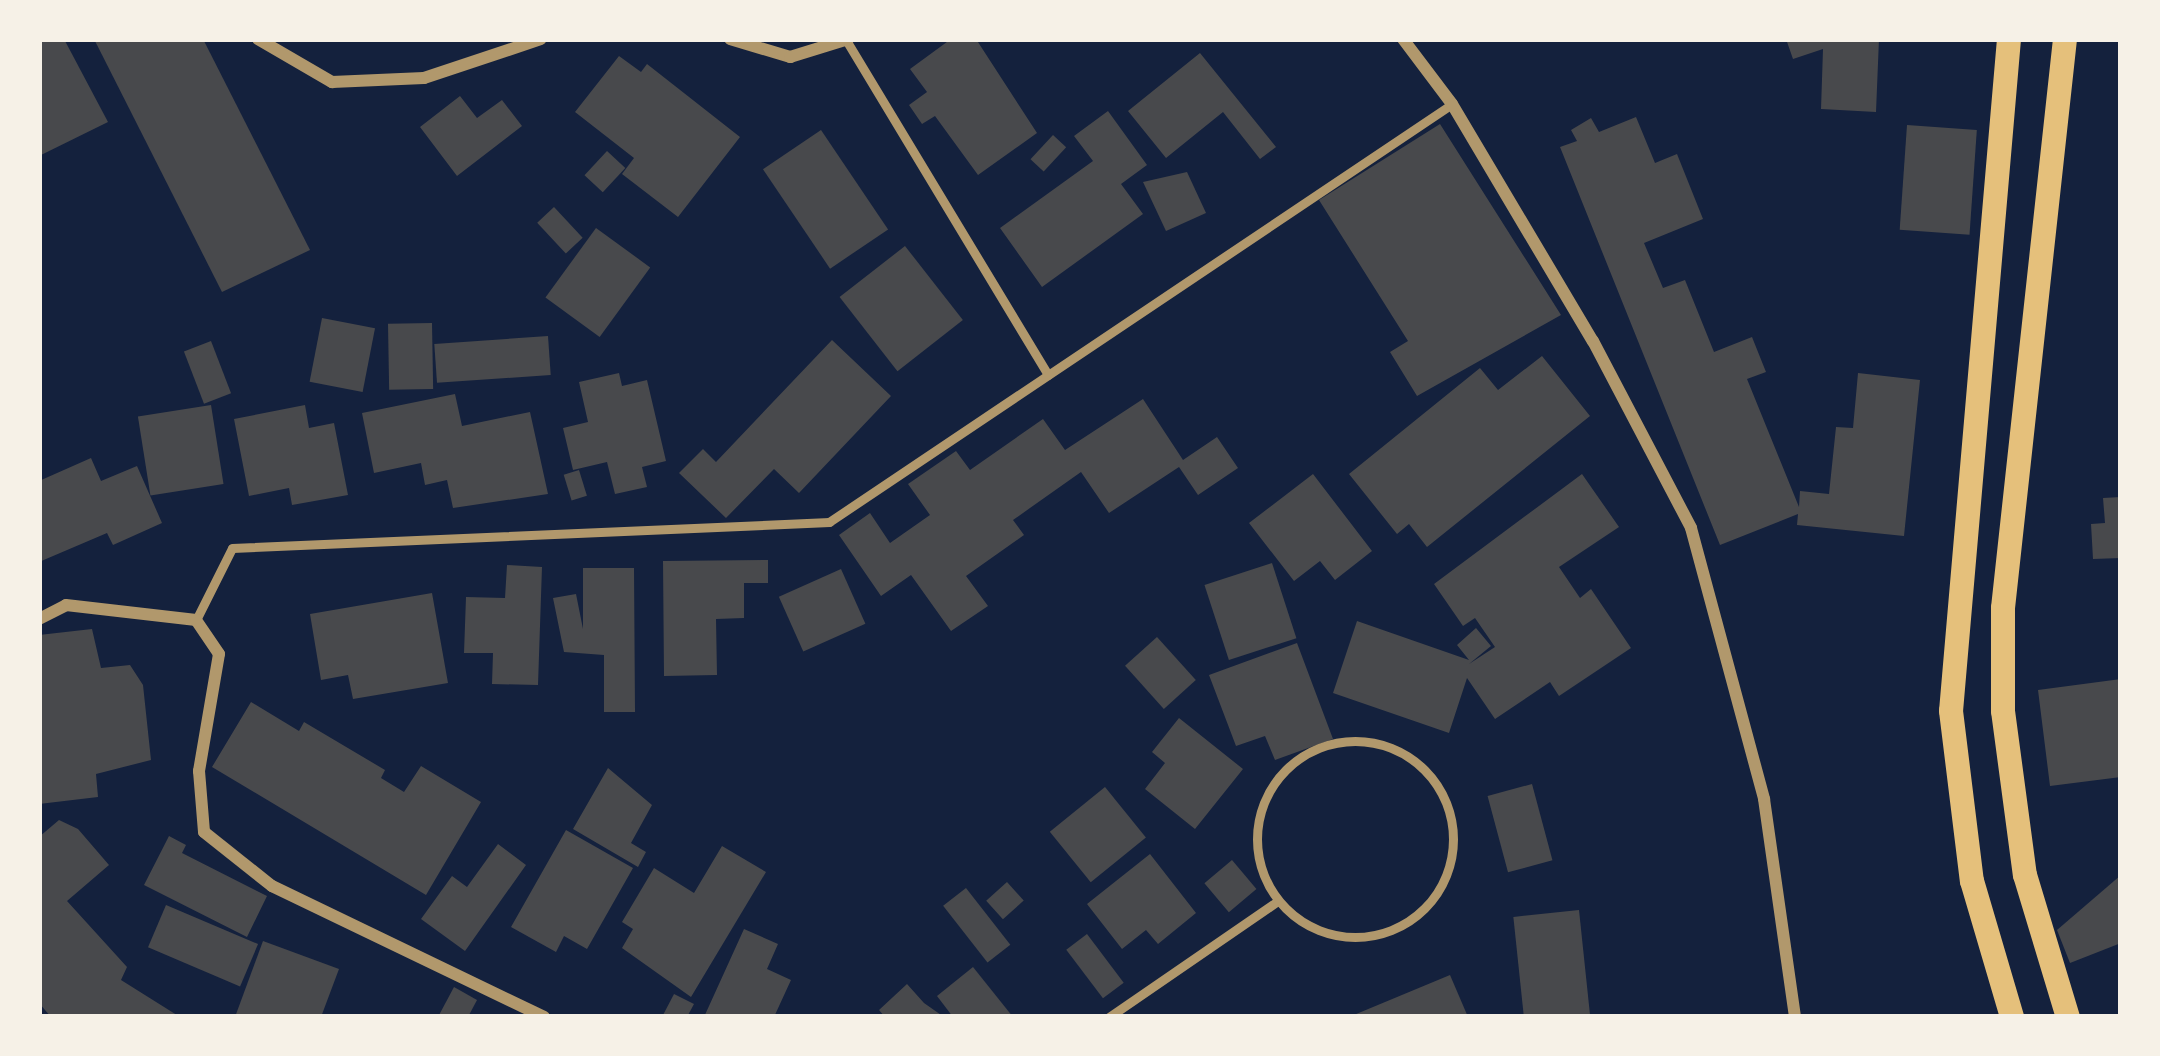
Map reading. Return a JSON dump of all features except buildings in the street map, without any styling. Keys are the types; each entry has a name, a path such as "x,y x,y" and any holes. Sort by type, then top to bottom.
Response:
{"main road":[{"path":"2009,39 1951,711 1972,881 2012,1017"},
{"path":"2065,39 2003,608 2003,711 2025,875 2068,1017"}],"street":[{"path":"258,39 332,82 424,78 542,39"},
{"path":"730,39 790,57 847,39"},
{"path":"1402,39 1452,104 1691,528 1764,799 1795,1017"},
{"path":"39,619 66,605 196,620 219,654 199,771 204,832 272,886 544,1017"}],"lane":[{"path":"847,39 1048,375"},
{"path":"196,620 232,548 829,522 1452,104"},
{"path":"1369,741 1428,772 1453,829 1452,861 1419,914 1361,938 1330,934 1278,901 1256,838 1262,805 1304,754 1369,741"},
{"path":"1109,1017 1278,901"}]}
